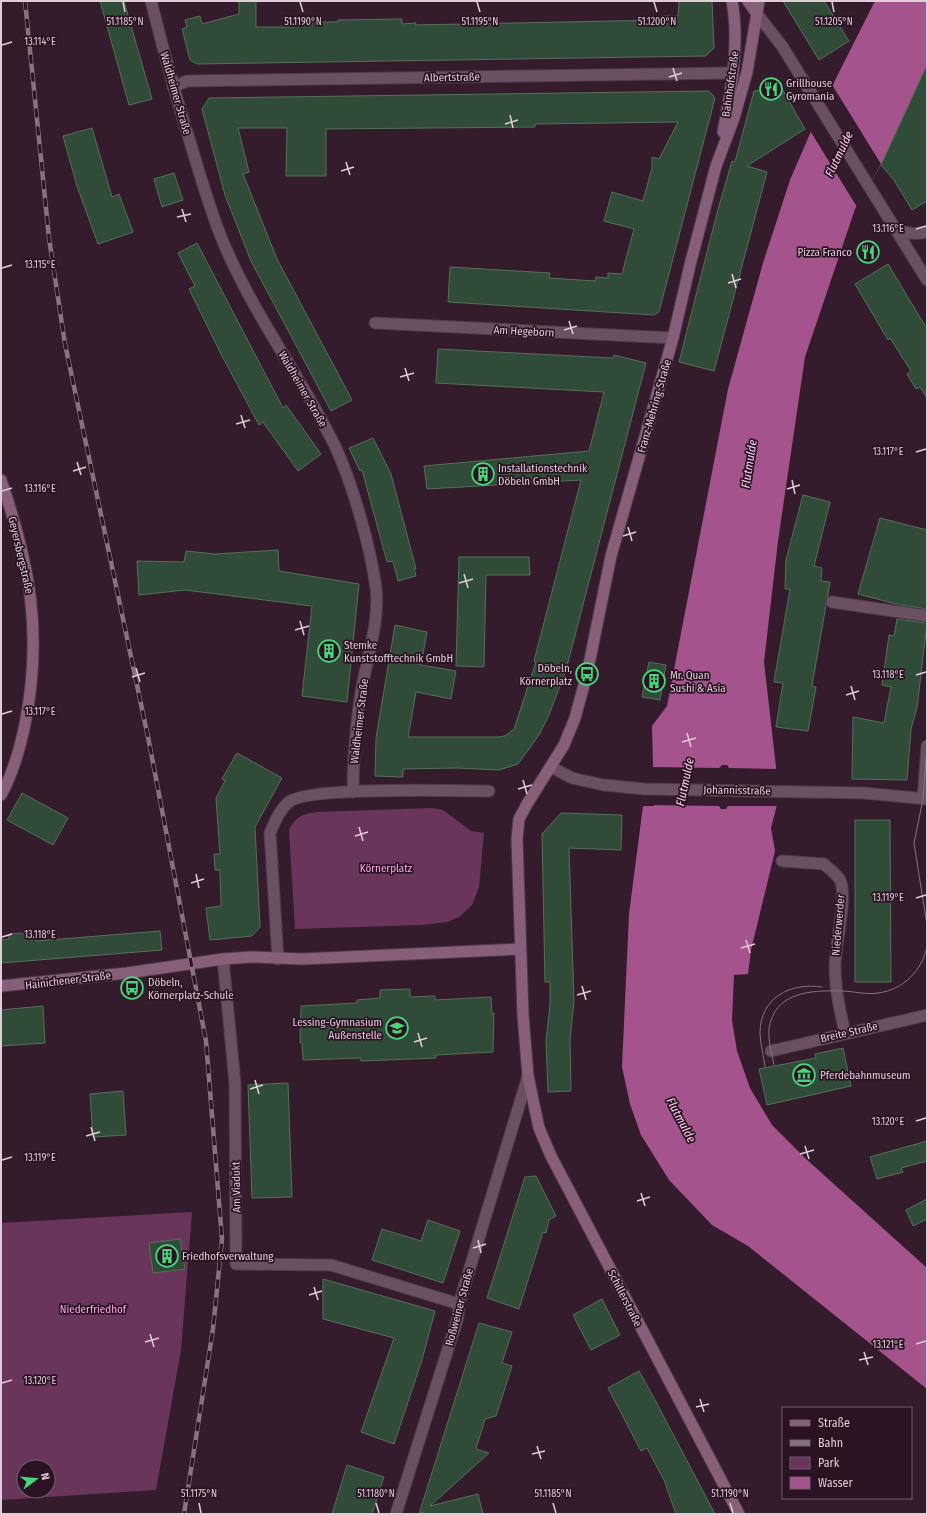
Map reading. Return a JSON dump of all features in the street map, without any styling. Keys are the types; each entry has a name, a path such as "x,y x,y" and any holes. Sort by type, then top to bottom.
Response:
{"main road":[{"name":"Bahnhofstraße","path":"716,166 732,73 736,26 732,1"},
{"path":"748,1 757,14"},
{"name":"Franz-Mehring-Straße","path":"520,949 517,839 520,819 535,791 564,744 575,718 587,674 612,556 673,338 690,265 716,166 734,118 747,72 759,1"},
{"name":"Geyersbergstraße","path":"1,480 3,494 24,555 31,592 34,624 33,665 28,708 22,738 12,770 1,795"},
{"path":"278,959 302,960 520,949 528,1076"},
{"name":"Hainichener Straße","path":"1,986 127,973 223,959 251,957 278,959"},
{"name":"Schillerstraße","path":"528,1076 539,1128 551,1156 739,1514"}],"street":[{"name":"Waldheimer Straße","path":"151,1 173,86 218,230 244,288 320,418 335,447 346,472 369,553 376,590 376,607 355,739 353,792"},
{"path":"757,14 782,46 927,280"},
{"name":"Albertstraße","path":"173,86 187,81 732,73"},
{"path":"895,228 908,233 917,234 927,232"},
{"name":"Am Hegeborn","path":"375,323 673,338"},
{"path":"832,602 927,616"},
{"path":"926,801 927,746"},
{"name":"Johannisstraße","path":"551,767 572,778 604,785 644,789 871,793 926,801"},
{"path":"278,959 270,833 278,814 289,802 305,796 353,792 489,791"},
{"name":"Niederwerder","path":"782,862 824,864 840,880 842,900 839,933 835,947 835,967 838,1005 846,1033"},
{"name":"Am Viadukt","path":"223,959 235,1083 236,1264 331,1265 459,1304"},
{"name":"Breite Straße","path":"772,1051 927,1015"},
{"name":"Roßweiner Straße","path":"396,1514 458,1317 459,1304 528,1076"}],"green space":[{"name":"Körnerplatz","path":"431,808 443,810 471,831 484,833 479,887 472,905 459,917 447,922 421,925 295,929 289,829 297,819 303,815 317,812"},
{"name":"Niederfriedhof","path":"192,1212 181,1350 156,1490 56,1496 56,1459 16,1459 16,1499 1,1500 1,1223"}],"water":[{"name":"Flutmulde","path":"875,1 927,1 927,65 881,165 855,209 805,357 778,541 764,662 776,767 778,801 771,828 775,851 751,950 748,974 734,975 732,1020 737,1051 750,1088 772,1125 805,1158 927,1268 927,1389 748,1246 712,1225 669,1180 641,1135 630,1104 622,1067 629,914 643,806 654,806 652,726 667,706 728,389 763,263 790,180 821,108"}],"pier":[{"path":"831,83 881,164 857,207 809,129"},
{"path":"722,765 727,765 729,768 778,769 779,806 728,806 726,809 721,809 719,806 644,805 652,804 652,767 719,768"}],"building":[{"path":"100,1 124,1 152,99 129,105"},
{"path":"239,1 256,1 256,27 295,27 295,22 338,22 338,20 402,19 402,24 416,23 415,25 662,20 661,16 678,16 679,1 712,1 714,48 706,56 197,64 190,60 182,29 187,27 185,20 200,16 202,24 239,14"},
{"path":"783,1 824,1 849,41 819,60"},
{"path":"927,65 927,201 912,210 894,180 881,165"},
{"path":"781,87 805,129 747,166 767,172 714,371 679,362 717,213 732,161 735,162 754,91"},
{"path":"709,91 715,98 659,312 654,315 448,302 450,267 550,273 549,278 595,281 596,277 608,278 608,273 622,274 634,229 604,221 612,192 643,201 652,168 652,157 659,159 678,122 535,124 535,127 326,129 326,176 286,176 287,128 238,128 249,172 243,174 277,259 352,400 331,411 251,261 225,195 202,109 209,98"},
{"path":"92,128 112,197 119,194 133,232 98,244 77,186 63,136"},
{"path":"174,173 183,200 162,207 154,179"},
{"path":"197,243 283,408 286,405 321,454 298,471 263,422 259,425 222,356 189,289 195,286 178,253"},
{"path":"888,264 927,329 927,398 920,387 916,389 907,374 911,371 890,338 888,340 855,284"},
{"path":"438,349 613,358 614,355 646,363 566,670 549,715 539,735 518,764 499,770 457,768 403,769 403,777 375,776 376,738 395,625 427,632 421,665 456,671 451,699 416,692 408,737 498,737 505,736 514,729 536,662 534,661 581,480 427,489 424,466 589,451 604,392 436,383"},
{"path":"373,438 391,474 416,569 414,569 416,576 398,581 393,561 387,562 362,470 360,471 349,448"},
{"path":"803,495 830,502 814,566 822,568 821,581 830,582 812,686 816,687 808,731 776,727 783,683 774,682 790,589 785,589 786,560"},
{"path":"880,518 927,530 927,609 900,605 858,594"},
{"name":"Stemke Kunststofftechnik GmbH","path":"278,550 279,571 359,584 347,702 302,696 312,606 185,590 139,595 137,561 184,562 186,551 215,554"},
{"path":"459,557 529,557 530,575 486,575 484,667 456,666"},
{"path":"897,619 927,623 917,708 911,729 907,780 852,779 853,717 884,723 891,687 882,685 889,635 894,636"},
{"name":"Mr. Quan Sushi & Asia","path":"649,662 666,665 660,700 642,697"},
{"path":"237,753 282,778 255,827 260,927 252,936 210,940 206,908 221,906 220,870 215,870 214,854 220,854 216,798 225,781 222,779"},
{"path":"22,793 68,818 53,845 7,820"},
{"path":"561,813 622,815 621,850 569,848 574,1002 570,1040 571,1091 548,1092 546,1041 550,1005 550,982 545,982 542,834"},
{"path":"855,820 890,820 891,982 855,982"},
{"path":"160,931 162,950 1,963 1,940 9,939 9,934 35,932 36,941"},
{"name":"Lessing-Gymnasium Außenstelle","path":"410,989 410,997 435,996 435,1000 491,997 492,1014 494,1013 493,1052 436,1055 436,1058 361,1061 361,1058 303,1060 302,1043 300,1043 301,1006 357,1003 357,1000 380,998 380,990"},
{"path":"43,1006 45,1043 1,1046 1,1010"},
{"name":"Pferdebahnmuseum","path":"843,1048 851,1086 767,1105 759,1069 816,1058 815,1054"},
{"path":"288,1083 292,1197 252,1198 248,1085"},
{"path":"123,1091 126,1135 93,1137 90,1094"},
{"path":"927,1141 927,1161 901,1168 903,1172 877,1179 870,1157"},
{"path":"536,1176 556,1216 549,1220 546,1233 543,1232 519,1309 487,1298 525,1177"},
{"path":"927,1199 927,1219 913,1226 906,1210"},
{"path":"428,1220 460,1231 443,1283 372,1260 382,1229 421,1241"},
{"name":"Friedhofsverwaltung","path":"180,1239 185,1269 153,1273 149,1243"},
{"path":"323,1279 435,1311 422,1360 394,1444 361,1432 394,1338 323,1319"},
{"path":"602,1299 620,1335 591,1350 573,1315"},
{"path":"479,1323 512,1332 502,1363 512,1366 496,1416 485,1419 476,1449 489,1453 430,1506 478,1494 483,1514 423,1514 423,1512 419,1514"},
{"path":"639,1371 715,1514 676,1514 664,1480 647,1448 641,1451 608,1388"},
{"path":"347,1465 384,1477 372,1514 332,1514"}],"tram line":[{"path":"927,746 923,799 914,843 927,925"},
{"path":"774,1065 769,1029 772,1017 778,1007 786,1000 806,993 818,991 846,991 869,994 896,988 916,971 925,955 927,946"},
{"path":"765,1067 760,1033 761,1021 765,1010 779,995 788,990 810,986 822,987"}],"railway":[{"path":"25,1 49,238 65,344 149,742 206,1041 222,1239 213,1329 184,1514"}],"place":[{"name":"Grillhouse Gyromania","path":"771,89"},
{"name":"Pizza Franco","path":"868,252"},
{"name":"Installationstechnik Döbeln GmbH","path":"483,474"},
{"name":"Stemke Kunststofftechnik GmbH","path":"329,651"},
{"name":"Döbeln, Körnerplatz","path":"587,674"},
{"name":"Mr. Quan Sushi & Asia","path":"654,681"},
{"name":"Döbeln, Körnerplatz-Schule","path":"132,988"},
{"name":"Lessing-Gymnasium Außenstelle","path":"397,1028"},
{"name":"Pferdebahnmuseum","path":"804,1075"},
{"name":"Friedhofsverwaltung","path":"167,1256"}]}
